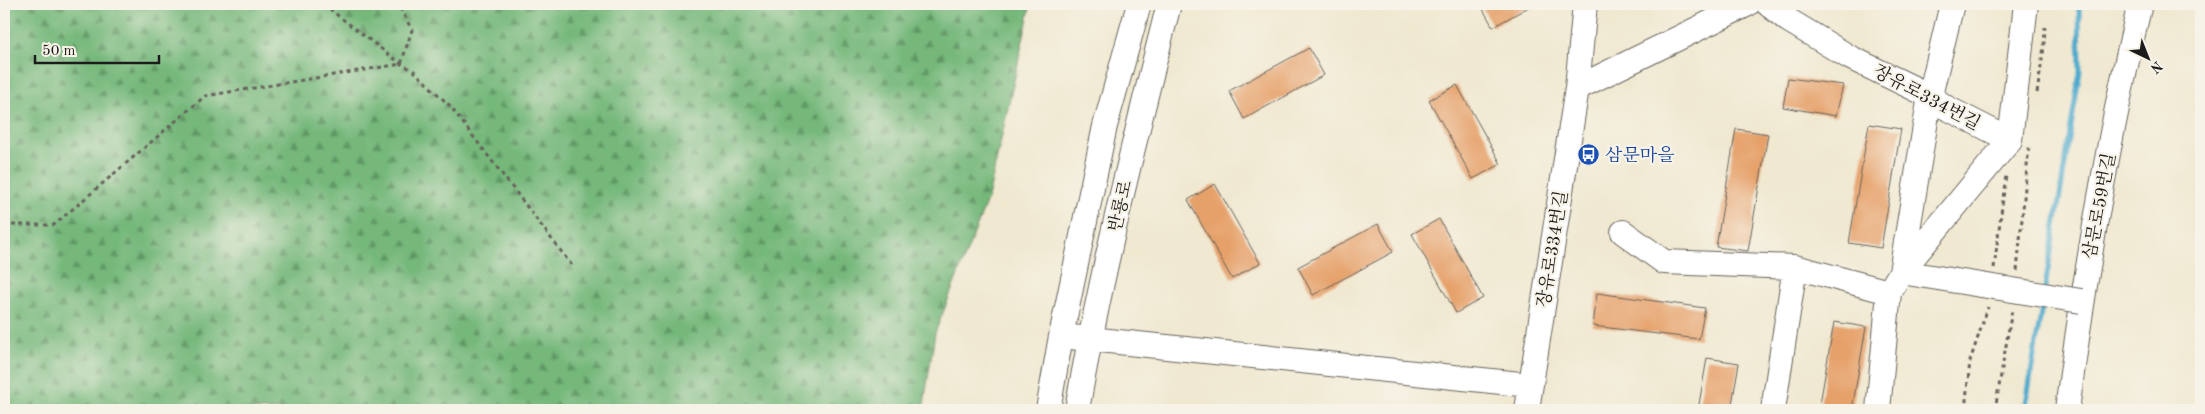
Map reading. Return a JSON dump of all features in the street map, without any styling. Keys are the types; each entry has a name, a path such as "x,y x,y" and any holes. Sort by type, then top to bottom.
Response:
{"street":[{"name":"반룡로","path":"1048,410 1061,336 1105,126 1139,4"},
{"name":"반룡로","path":"1076,410 1090,338 1141,115 1169,4"},
{"name":"장유로334번길","path":"1527,410 1577,88 1585,4"},
{"path":"1577,88 1748,4"},
{"name":"장유로334번길","path":"1768,4 1788,20 1849,56 1930,96 1946,107 2020,142"},
{"path":"1878,410 1895,282 1930,96 1952,4"},
{"path":"1895,282 2020,142 2026,4"},
{"name":"삼문로59번길","path":"2066,410 2081,301 2126,62 2140,4"},
{"path":"1623,232 1664,262 1795,266 1895,282 1987,287 2081,301"},
{"path":"1773,410 1795,266"},
{"path":"1061,336 1530,385"}],"path":[{"path":"323,4 401,64 414,70 450,106 573,267"},
{"path":"398,4 412,30 401,64"},
{"path":"2037,96 2044,47 2045,21"},
{"path":"4,225 54,225 205,96 401,64"},
{"path":"2017,276 2020,142"},
{"path":"1964,410 1970,361 2020,142"},
{"path":"1996,410 2013,303"}],"green space":[{"path":"4,4 1031,4 988,198 935,333 923,410 4,410"}],"building":[{"path":"1480,4 1534,4 1493,27"},
{"path":"1309,48 1324,75 1244,119 1229,91"},
{"path":"1788,78 1843,85 1836,116 1783,107"},
{"path":"1457,85 1501,164 1473,179 1429,100"},
{"path":"1869,124 1901,129 1881,248 1849,243"},
{"path":"1736,129 1768,134 1748,251 1716,247"},
{"path":"1215,184 1260,263 1232,279 1188,200"},
{"path":"1439,219 1483,298 1456,313 1412,234"},
{"path":"1378,224 1393,252 1313,295 1298,267"},
{"path":"1597,293 1705,308 1699,339 1593,326"},
{"path":"1834,322 1866,327 1852,410 1819,410"},
{"path":"1707,358 1739,363 1731,410 1698,410"}],"waterway":[{"path":"2045,288 2080,71 2079,4"},
{"path":"2025,410 2043,301"}],"place":[{"name":"삼문마을","path":"1589,155"}]}
